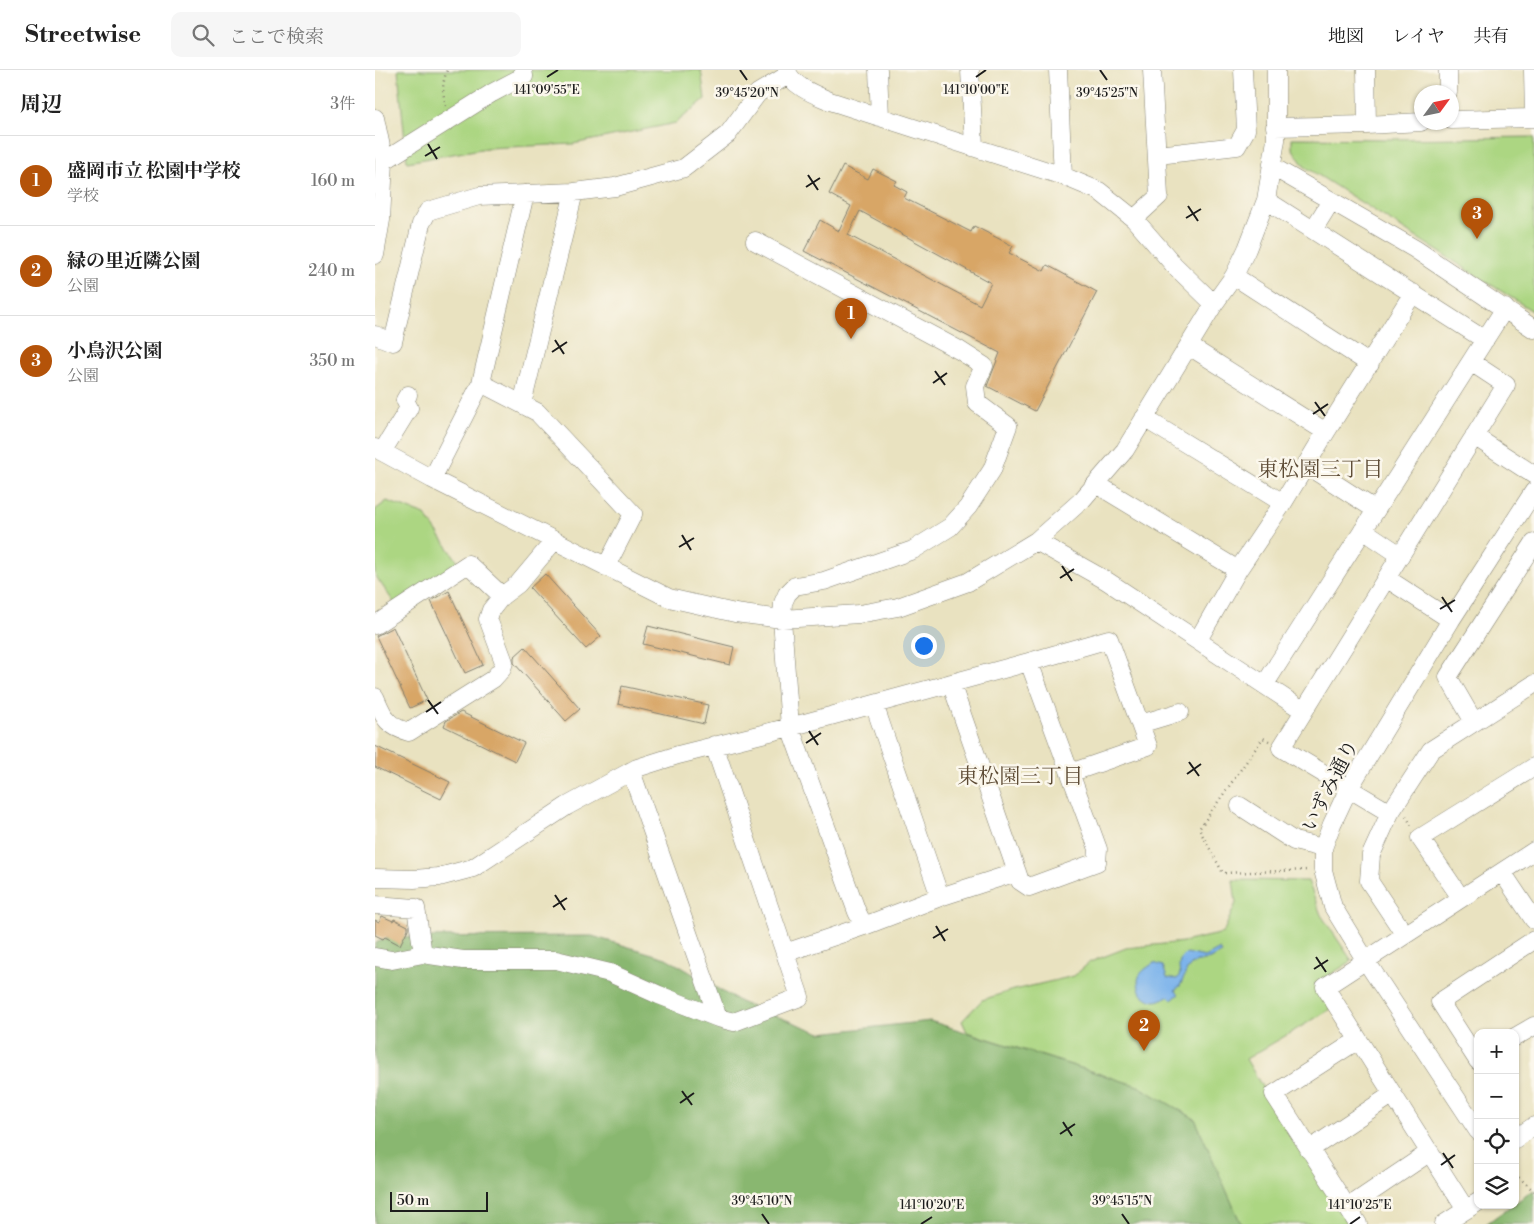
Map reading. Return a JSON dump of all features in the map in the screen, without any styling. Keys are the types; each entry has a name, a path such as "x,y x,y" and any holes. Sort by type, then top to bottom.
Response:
{"street":[{"path":"384,161 492,93 524,76 523,70"},
{"path":"878,70 880,117"},
{"path":"969,70 974,146"},
{"path":"1058,70 1063,176"},
{"path":"1134,219 1159,196 1152,70"},
{"path":"1158,155 1237,146 1246,130 1243,70"},
{"path":"408,395 405,400 409,408 379,450 432,479 669,598 735,613 782,619 859,614 898,607 968,582 1036,541 1063,518 1096,484 1125,450 1214,304 1234,276 1247,249 1266,200 1273,167 1276,140 1276,70"},
{"path":"1366,70 1367,126"},
{"path":"1448,70 1449,85"},
{"path":"1459,120 1534,118 1533,70"},
{"path":"375,335 393,342 421,224 428,211 479,196 574,192 615,187 684,168 728,134 758,93 787,72 805,91 830,101 974,146 1099,190 1134,219 1174,265 1214,304"},
{"path":"375,118 384,161 375,255"},
{"path":"1275,128 1367,126 1414,123"},
{"path":"1273,167 1415,249 1534,328"},
{"path":"522,404 574,192"},
{"path":"432,479 481,384 525,194"},
{"path":"1266,200 1485,340"},
{"path":"1313,230 1331,201"},
{"path":"755,241 959,350 983,366 975,386 977,402 1008,426 992,470 968,507 950,527 905,553 824,581 795,586 787,594 783,603 782,619 790,727 857,912 864,926"},
{"path":"1234,276 1369,364"},
{"path":"1197,640 1238,570 1283,503 1413,293"},
{"path":"1265,684 1505,308"},
{"path":"1189,346 1326,432"},
{"path":"1393,808 1348,790 1281,748 1506,385 1471,362"},
{"path":"481,384 537,412 633,514 606,567"},
{"path":"1144,418 1283,503"},
{"path":"1474,436 1534,474"},
{"path":"1306,465 1376,510"},
{"path":"1096,484 1238,570"},
{"name":"いずみ通り","path":"1474,1124 1366,961 1333,907 1323,870 1323,848 1348,790 1451,620 1534,491"},
{"path":"1363,530 1400,555"},
{"path":"375,697 385,720 398,729 409,732 493,679 502,669 504,662 488,619 491,610 502,596 517,584 554,541"},
{"path":"1036,541 1107,581 1304,711"},
{"path":"1474,722 1449,677 1534,543"},
{"path":"375,625 468,564 502,596"},
{"path":"1386,578 1451,620"},
{"path":"375,878 414,879 439,877 473,868 567,806 631,771 678,755 790,727 1109,639 1147,746 1070,773"},
{"path":"951,683 1020,881 1029,887 1097,862 1098,849 1029,662"},
{"path":"1405,935 1369,881 1371,855 1393,808 1431,750 1534,684"},
{"path":"874,704 940,897"},
{"path":"1140,724 1179,712"},
{"path":"375,957 392,960 423,954 463,960 556,960 611,973 718,1018 734,1022 800,997 714,745"},
{"path":"1461,898 1420,838 1534,768"},
{"path":"631,771 718,1018"},
{"path":"1240,806 1294,840 1323,848"},
{"path":"1444,1224 1472,1206 1429,1152 1325,987 1534,851"},
{"path":"785,953 940,897 1017,872"},
{"path":"1502,872 1534,920"},
{"path":"375,905 416,908 423,954"},
{"path":"1474,1055 1439,1002 1534,940"},
{"path":"1519,1035 1534,1026"},
{"path":"1357,1224 1274,1094 1358,1040"},
{"path":"1309,1150 1393,1094"},
{"path":"1519,1136 1534,1126"},
{"path":"1347,1208 1429,1152"}],"path":[{"path":"447,70 442,93 449,120"},
{"path":"1393,808 1420,838"},
{"path":"1519,1178 1534,1191"}],"green space":[{"path":"398,70 701,70 705,99 676,123 573,144 487,148 407,162"},
{"path":"1534,137 1534,312 1304,166 1292,148 1292,138"},
{"path":"387,501 425,515 459,563 395,604 375,575 375,510"},
{"path":"1233,880 1308,881 1321,915 1352,961 1315,984 1331,1009 1246,1059 1348,1224 1241,1224 1195,1119 1138,1086 967,1032 962,1021 982,1000 1010,991 1074,976 1090,962 1126,948 1183,942 1223,933 1236,903"},
{"path":"592,936 666,958 742,1003 821,1033 930,1021 1138,1086 1195,1119 1241,1224 375,1224 375,943 392,937"},
{"path":"1534,1190 1534,1224 1486,1224 1507,1209 1519,1209 1519,1200"}],"water":[{"path":"1220,949 1222,953 1210,959 1192,964 1187,970 1180,986 1175,990 1179,994 1172,1000 1168,996 1154,1001 1141,993 1138,979 1145,969 1154,963 1163,966 1167,978 1177,979 1180,974 1180,962 1187,953 1205,957"}],"building":[{"path":"843,166 868,179 873,169 897,181 894,185 907,192 904,198 971,232 974,226 1013,246 1009,253 1044,271 1047,265 1097,292 1035,411 987,386 1000,353 804,251 820,220 839,231 851,206 829,194","holes":["860,211 991,283 980,305 848,235"]},
{"path":"545,574 601,636 586,649 530,588"},
{"path":"449,591 483,665 465,673 431,601"},
{"path":"648,626 734,647 730,665 643,644"},
{"path":"393,627 427,700 410,708 376,636"},
{"path":"525,647 580,709 566,721 514,663 514,657"},
{"path":"622,686 708,705 704,724 618,704"},
{"path":"461,712 524,743 515,761 444,726 446,721"},
{"path":"375,746 450,782 441,799 375,767"},
{"path":"382,916 393,921 394,919 408,926 400,945 385,937 383,939 375,935 375,920 379,922"}],"place":[{"name":"小鳥沢公園","path":"1477,239"},
{"name":"盛岡市立 松園中学校","path":"851,339"},
{"name":"緑の里近隣公園","path":"1144,1051"}],"district":[{"name":"東松園三丁目","path":"1320,470"},
{"name":"東松園三丁目","path":"1020,777"}]}
